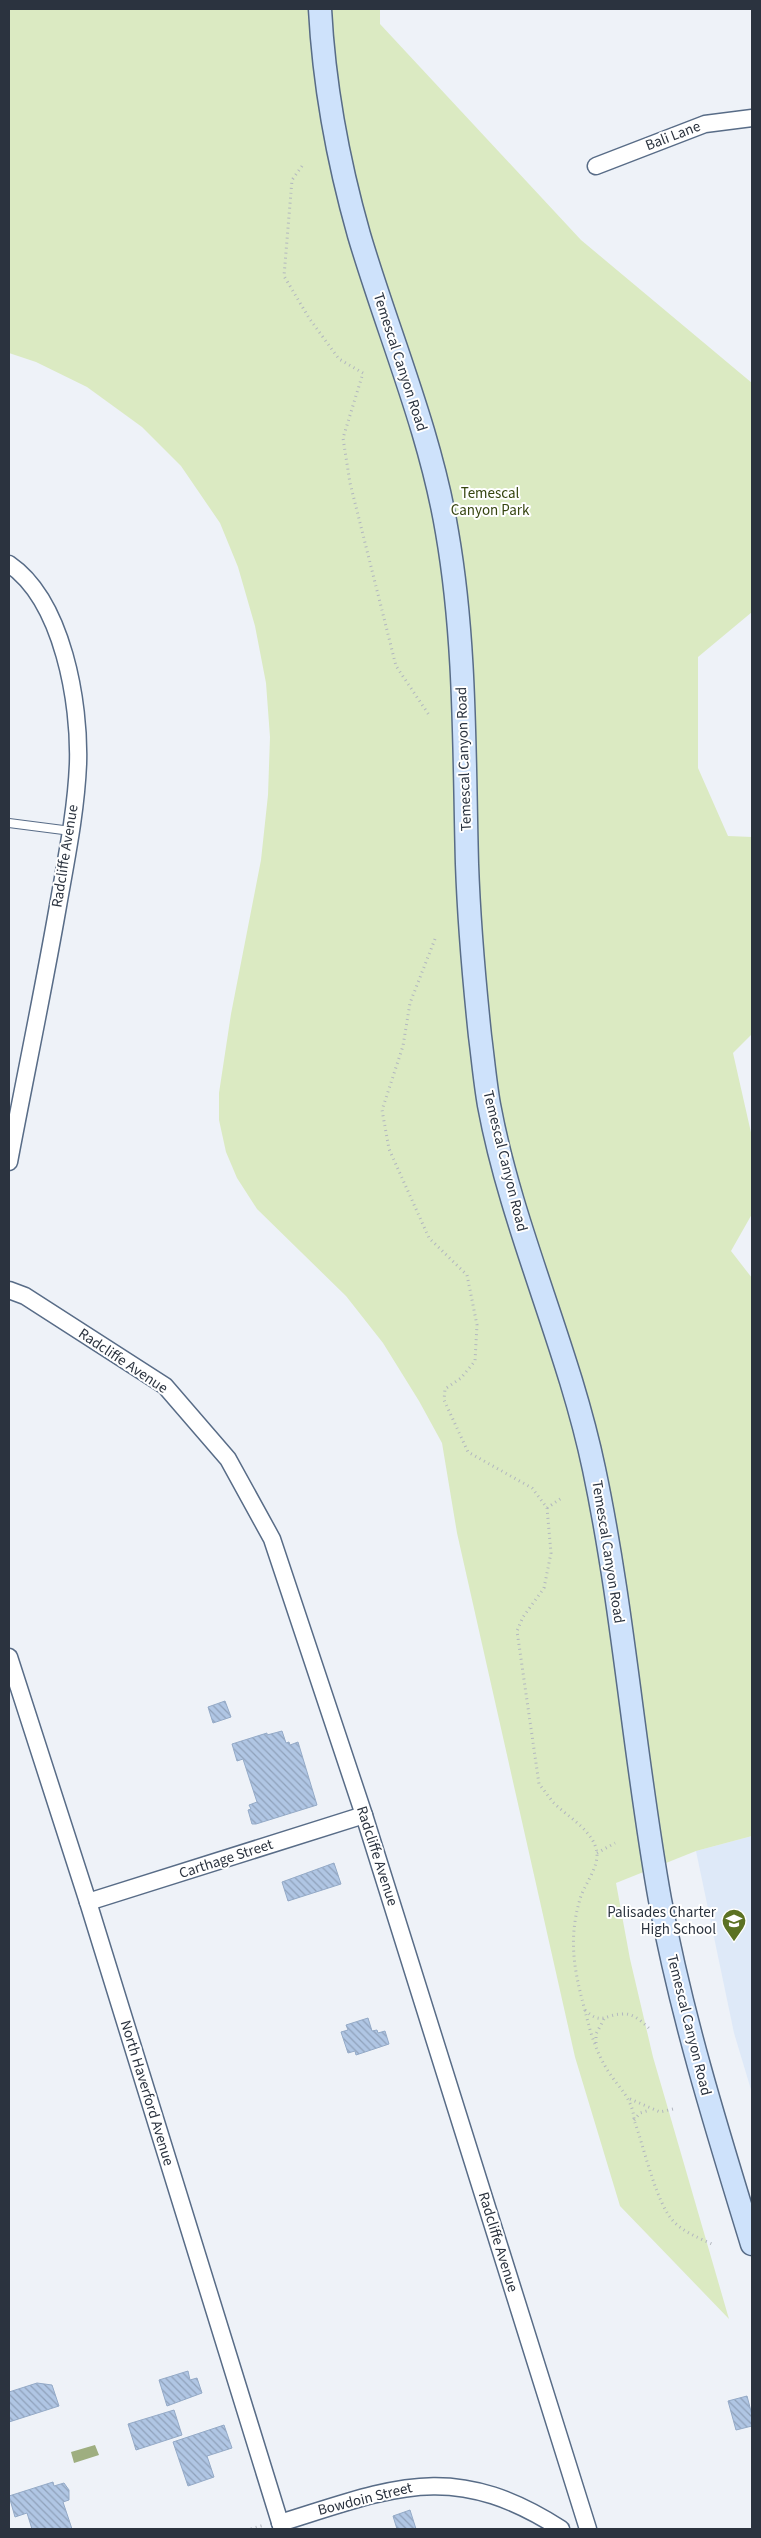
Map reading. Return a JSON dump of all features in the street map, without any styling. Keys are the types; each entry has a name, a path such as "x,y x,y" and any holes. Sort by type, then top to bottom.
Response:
{"main road":[{"name":"Temescal Canyon Road","path":"320,9 325,69 339,153 359,232 423,434 447,530 456,608 464,710 467,870 475,986 489,1104 511,1197 572,1383 592,1461 606,1529 659,1893 673,1965 694,2052 752,2244"}],"street":[{"name":"Bali Lane","path":"596,166 705,124 752,118"},
{"name":"Radcliffe Avenue","path":"9,564 30,585 48,612 63,644 74,700 78,764 71,831 9,1162"},
{"name":"Radcliffe Avenue","path":"9,1290 25,1296 166,1386 228,1459 272,1539 364,1815 588,2529"},
{"name":"North Haverford Avenue","path":"9,1657 88,1902 281,2526"},
{"name":"Carthage Street","path":"88,1902 364,1815"},
{"name":"Bowdoin Street","path":"281,2526 369,2495 398,2488 428,2485 461,2487 488,2493 537,2514 561,2529"}],"lane":[{"path":"9,823 71,831"}],"path":[{"path":"302,166 292,180 284,276 309,318 339,359 364,372 343,438 350,483 396,666 429,715"},
{"path":"435,939 410,1003 403,1046 382,1110 389,1149 429,1238 467,1275 476,1325 475,1361 461,1378 445,1389 444,1400 468,1452 532,1488 547,1508 551,1553 544,1588 523,1617 518,1631 539,1784 554,1803 574,1819 589,1836 597,1853 592,1872 580,1898 573,1927 573,1960 595,2046 607,2070 634,2107 634,2120 663,2206 675,2223 693,2236 712,2244"},
{"path":"547,1508 563,1498"},
{"path":"597,1853 615,1843"},
{"path":"585,2010 593,2017 604,2019 624,2013 637,2018 651,2030"},
{"path":"595,2046 596,2034 604,2019"},
{"path":"630,2099 651,2110 660,2112 673,2109"},
{"path":"634,2120 640,2113 651,2110"}],"shaded area":[{"name":"Palisades Charter High School","path":"752,1836 752,2093 734,2033 696,1851"},
{"path":"95,2445 99,2455 74,2463 71,2452"}],"green space":[{"name":"Temescal Canyon Park","path":"9,9 380,9 380,24 581,240 752,383 752,612 698,657 698,768 728,836 752,837 752,1034 733,1053 752,1137 752,1214 731,1251 752,1278 752,1836 696,1851 616,1883 630,1959 653,2057 729,2319 620,2206 575,2057 457,1533 442,1443 419,1401 383,1343 346,1296 257,1209 237,1178 226,1152 219,1120 219,1093 231,1014 261,860 268,795 270,737 266,683 255,626 238,567 220,523 181,466 142,427 87,387 36,362 9,353"}],"building":[{"path":"225,1701 231,1717 213,1723 208,1707"},
{"path":"282,1731 286,1743 289,1742 290,1745 298,1742 317,1805 252,1824 248,1810 251,1809 249,1805 257,1802 243,1759 237,1761 232,1744 267,1733 267,1735"},
{"path":"334,1863 341,1884 288,1901 282,1882"},
{"path":"368,2018 372,2031 377,2030 378,2033 385,2031 389,2044 356,2055 355,2051 348,2053 341,2032 348,2030 346,2025"},
{"path":"188,2371 190,2380 197,2378 202,2393 167,2406 159,2380"},
{"path":"37,2383 52,2385 59,2406 9,2422 9,2392"},
{"path":"747,2396 752,2415 752,2426 736,2430 728,2401"},
{"path":"174,2410 182,2435 136,2450 128,2424"},
{"path":"224,2425 232,2448 207,2456 214,2477 188,2486 173,2442"},
{"path":"53,2482 54,2486 64,2483 69,2490 69,2500 63,2502 72,2529 32,2529 27,2513 15,2517 9,2496"},
{"path":"410,2510 416,2529 397,2529 393,2516"}],"place":[{"name":"Palisades Charter High School","path":"734,1942"}]}
